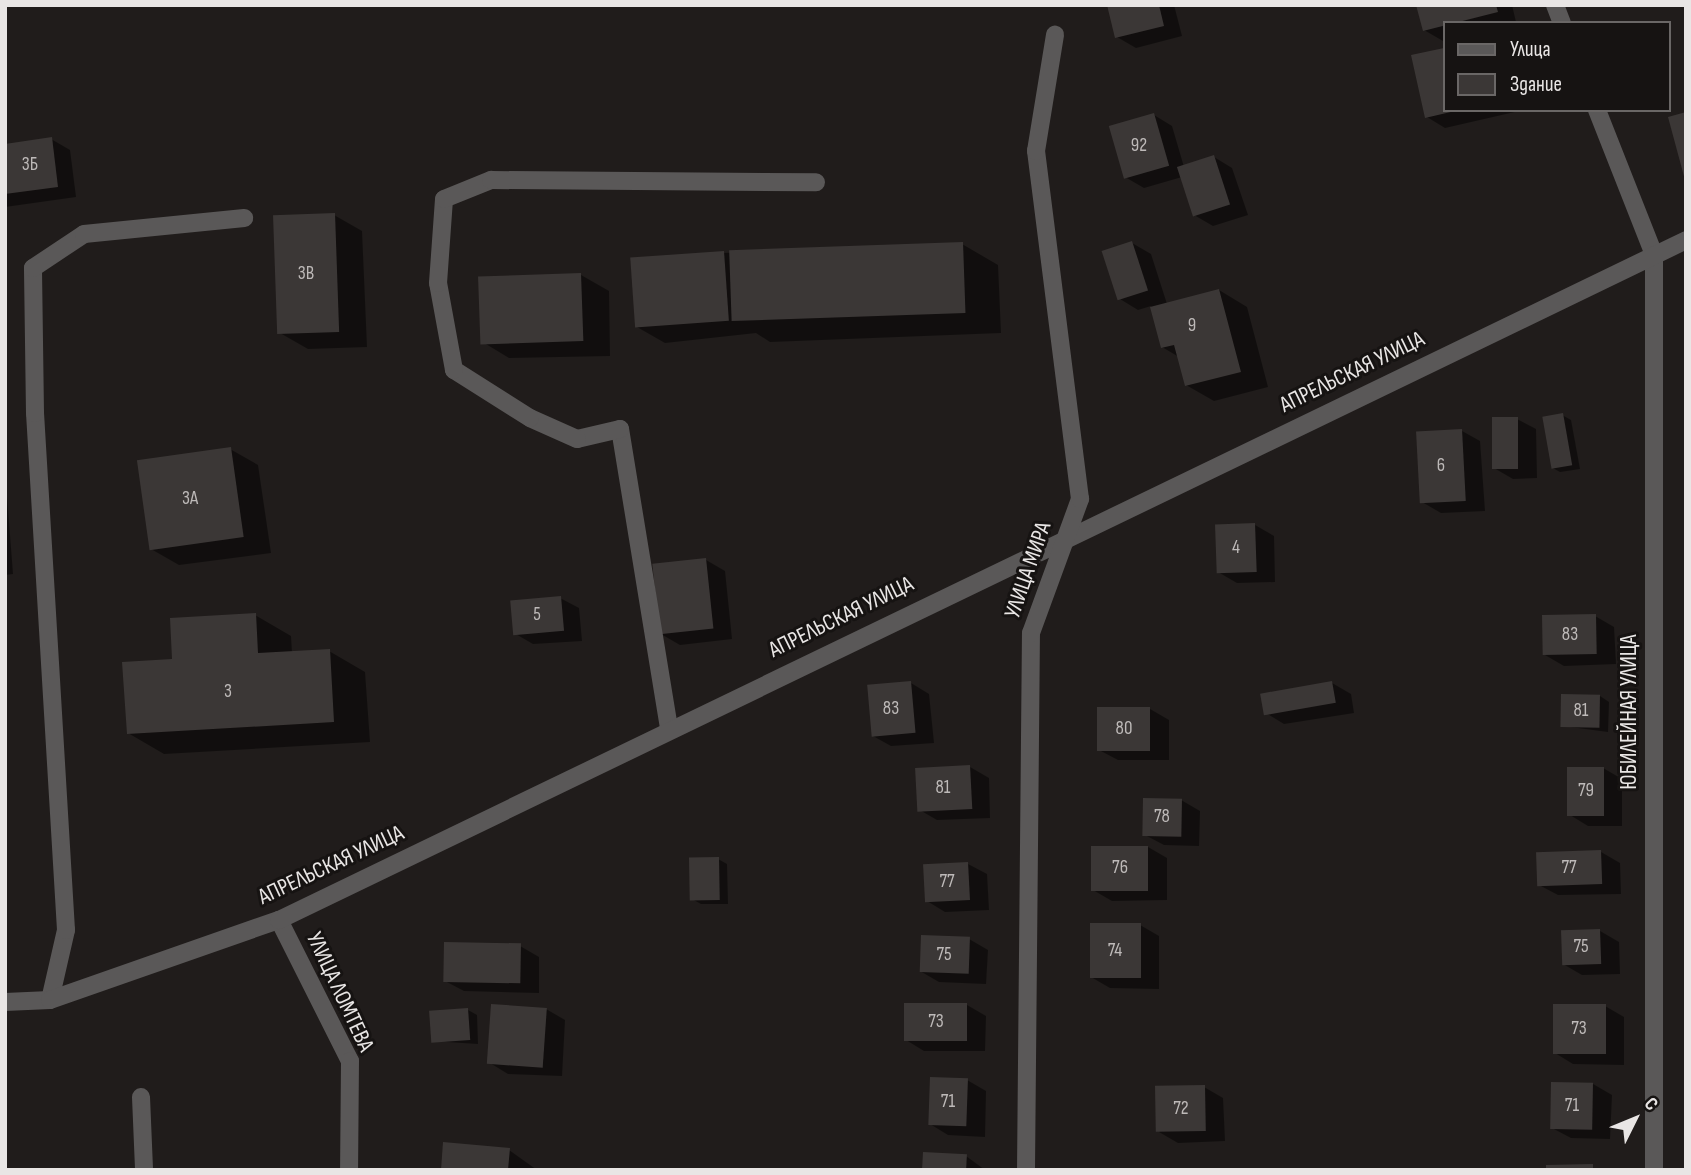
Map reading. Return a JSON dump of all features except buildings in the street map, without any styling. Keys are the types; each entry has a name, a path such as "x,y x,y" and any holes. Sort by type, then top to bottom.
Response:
{"street":[{"name":"УЛИЦА МИРА","path":"1026,1170 1031,633 1062,537 1080,499 1036,151 1055,35"},
{"path":"1598,112 1654,255"},
{"path":"669,728 620,429 578,439 530,418 454,370 438,283 443,199 491,180 816,182"},
{"path":"50,1000 66,930 34,414 33,268 84,234 244,218"},
{"name":"АПРЕЛЬСКАЯ УЛИЦА","path":"5,1002 50,1000 279,920 1062,537 1686,240"},
{"name":"ЮБИЛЕЙНАЯ УЛИЦА","path":"1654,255 1654,1170"},
{"name":"УЛИЦА ЛОМТЕВА","path":"279,920 350,1061 349,1170"},
{"path":"141,1097 144,1170"}]}
